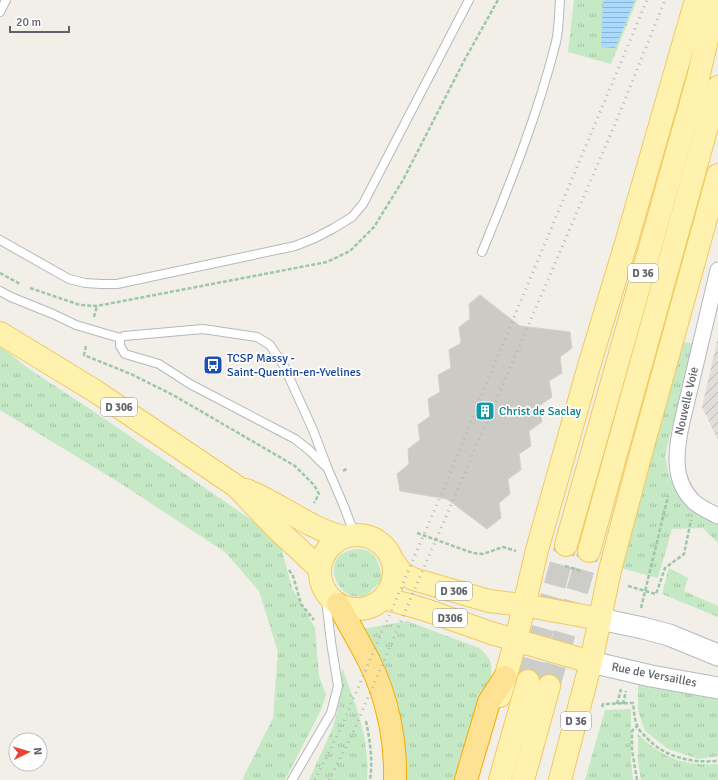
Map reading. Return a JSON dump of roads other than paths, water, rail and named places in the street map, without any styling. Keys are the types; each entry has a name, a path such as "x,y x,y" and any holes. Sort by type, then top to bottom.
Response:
{"highway":[{"path":"332,598 370,661 380,685 391,732 395,780"},
{"path":"466,780 489,702 506,677"}],"main road":[{"name":"D 36","path":"476,780 506,677 537,550 590,360 627,240 696,0"},
{"name":"D 36","path":"566,545 698,78 716,0"},
{"name":"D 36","path":"589,551 718,87"},
{"name":"D 36","path":"560,780 591,662 610,570 718,175"},
{"name":"D 306","path":"0,333 95,391 236,486 277,529 319,568"},
{"name":"D 306","path":"236,486 262,496 305,521 332,534 348,536"},
{"path":"348,536 369,536 376,539 388,551 392,561 394,571 390,590 384,598 367,608 352,609 332,598 320,577 319,568 326,551 336,542 348,536"},
{"name":"D 306","path":"392,561 401,572 413,579 489,601 523,605 600,619"},
{"name":"D306","path":"384,598 426,610 516,640"},
{"path":"600,619 637,626 669,636 718,655"},
{"path":"516,640 591,662"},
{"name":"Rue de Versailles","path":"591,662 626,680 651,676 718,688"},
{"path":"500,780 528,681"},
{"path":"523,780 549,686"}],"street":[{"name":"Nouvelle Voie","path":"718,270 677,445 676,461 679,477 687,494 695,502 718,516"}],"lane":[{"path":"0,12 6,0"},
{"path":"0,240 69,279 85,283 117,284 295,246 315,238 352,217 363,204 470,0"},
{"path":"482,252 507,191 536,112 556,41 560,0"},
{"path":"0,292 76,325 120,338 129,335 203,329 257,337 270,345 284,366 313,430 351,525 348,536"},
{"path":"120,338 120,346 124,354 159,364 190,384 295,439 327,467"},
{"path":"292,780 332,713 338,686 331,642 332,598"}],"water":[{"path":"603,0 635,0 615,48 601,47"}],"tunnel":[{"path":"528,681 566,545"},
{"path":"549,686 589,551"}],"railway":[{"path":"315,780 339,732 447,481 647,0"},
{"path":"329,780 352,735 618,117 665,0"}],"place":[{"name":"TCSP Massy - Saint-Quentin-en-Yvelines","path":"213,365"},
{"name":"Christ de Saclay","path":"485,411"}]}
